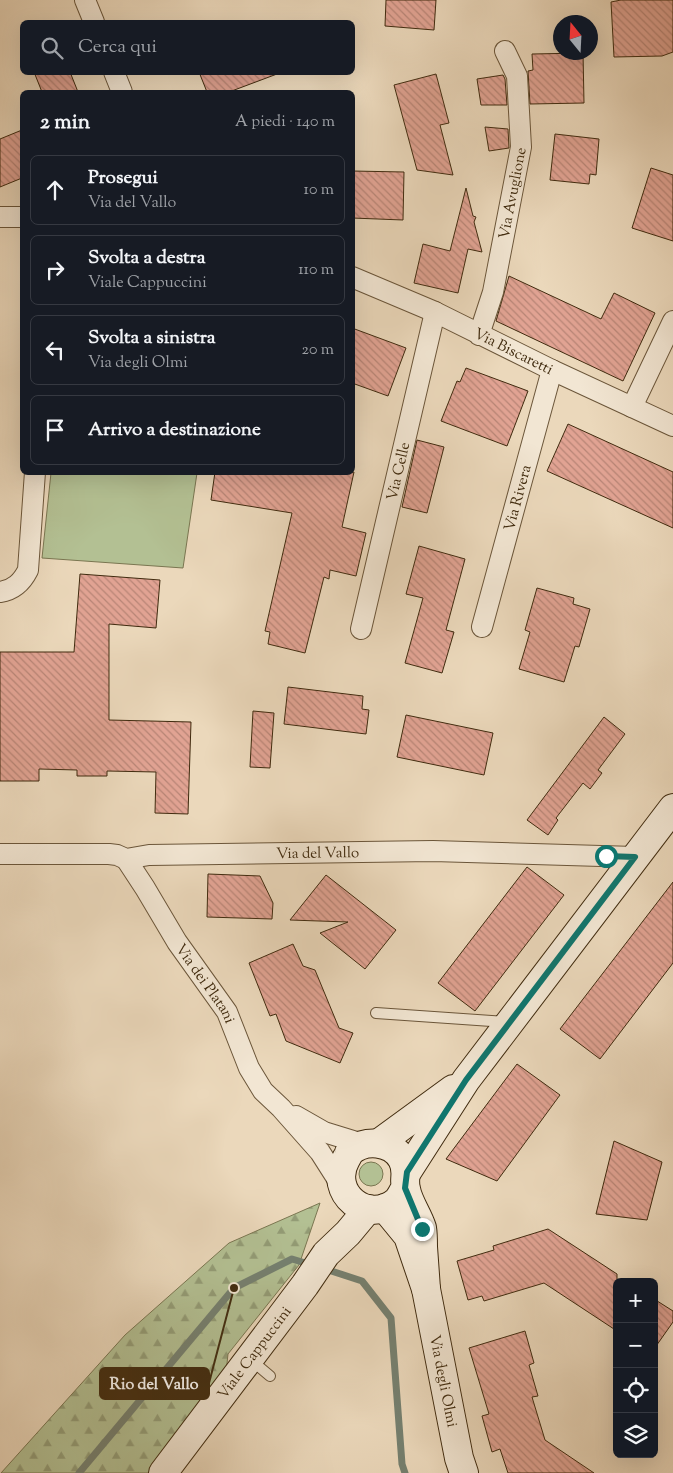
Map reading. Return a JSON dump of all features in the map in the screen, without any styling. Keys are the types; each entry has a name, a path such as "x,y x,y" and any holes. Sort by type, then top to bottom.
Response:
{"main road":[{"path":"466,1080 371,1144 349,1153 341,1168 343,1189 354,1204 376,1209 397,1200 406,1180 466,1080 673,808"},
{"path":"371,1144 392,1148 402,1159 406,1180"},
{"name":"Via degli Olmi","path":"406,1180 422,1229 426,1289 459,1458 464,1473"},
{"name":"Viale Cappuccini","path":"341,1230 343,1189"},
{"name":"Via degli Olmi","path":"376,1209 408,1236 426,1289"},
{"name":"Viale Cappuccini","path":"163,1473 260,1367 305,1285 341,1230 376,1209"}],"street":[{"path":"85,0 93,20"},
{"name":"Via Avuglione","path":"479,335 493,292 521,147 517,76 505,51"},
{"path":"115,75 121,90"},
{"path":"0,217 20,217"},
{"name":"Via Biscaretti","path":"355,279 436,312 479,335 673,426"},
{"name":"Via Celle","path":"361,629 436,312"},
{"path":"632,407 673,321"},
{"name":"Via Rivera","path":"482,627 552,370"},
{"path":"0,592 11,590 17,586 24,579 28,570 35,475"},
{"name":"Via del Vallo","path":"0,854 109,854 126,859 149,855 433,851 635,857"},
{"name":"Via dei Platani","path":"126,859 177,942 227,1012 249,1068 263,1091 281,1108 320,1152 343,1189"},
{"name":"Via dei Platani","path":"281,1108 324,1132 371,1144"}],"lane":[{"path":"376,1013 510,1023"}],"green space":[{"path":"51,475 197,475 183,568 42,558"},
{"path":"371,1162 380,1165 383,1174 380,1183 371,1186 362,1183 359,1174 362,1165"},
{"path":"320,1203 299,1265 228,1354 226,1373 148,1473 1,1473 125,1335 229,1243"}],"building":[{"path":"386,0 436,0 434,30 385,26"},
{"path":"621,0 673,0 673,52 662,56 614,57 611,2"},
{"path":"532,54 553,54 553,60 583,60 584,103 530,104 528,71 533,70"},
{"path":"436,74 449,123 440,125 453,175 417,170 394,85"},
{"path":"35,75 71,75 77,90 41,90"},
{"path":"200,75 274,75 234,90 206,90"},
{"path":"503,75 507,105 481,105 477,79"},
{"path":"485,127 508,129 509,148 489,151"},
{"path":"20,131 20,179 0,187 0,139"},
{"path":"555,134 599,139 596,175 590,174 589,184 550,180"},
{"path":"651,168 673,175 673,241 632,228"},
{"path":"355,171 404,172 403,220 355,218"},
{"path":"466,188 473,216 476,217 474,222 482,252 468,249 458,293 414,283 423,244 450,251"},
{"path":"509,276 601,319 614,293 655,313 623,381 496,321"},
{"path":"355,329 406,348 388,396 355,384"},
{"path":"466,368 528,391 507,446 441,421 457,381 460,382"},
{"path":"568,424 673,472 673,528 547,471"},
{"path":"417,440 444,447 427,513 402,507"},
{"path":"215,475 353,475 342,527 366,533 356,576 330,570 329,579 324,577 305,653 268,644 270,632 265,631 292,513 211,500"},
{"path":"419,546 465,559 446,630 454,632 442,673 405,663 423,598 406,594"},
{"path":"80,574 160,580 156,628 109,624 109,720 191,722 188,814 155,813 156,772 107,771 107,776 77,776 77,770 39,769 39,781 0,781 0,652 74,652"},
{"path":"537,588 574,598 573,604 590,609 579,647 575,646 564,682 519,669 530,632 525,630"},
{"path":"288,687 363,696 362,709 369,710 366,734 284,724"},
{"path":"253,711 274,713 270,768 250,767"},
{"path":"406,715 493,733 484,775 397,757"},
{"path":"604,717 625,734 598,770 602,773 590,789 583,783 556,818 558,820 548,835 527,820"},
{"path":"527,867 564,895 475,1011 438,983"},
{"path":"208,874 260,876 273,903 272,919 207,917"},
{"path":"326,875 396,930 365,969 320,933 348,922 290,920"},
{"path":"673,882 673,963 600,1059 560,1029"},
{"path":"293,944 303,966 315,970 339,1028 353,1033 340,1063 286,1041 276,1014 270,1016 249,963"},
{"path":"517,1064 560,1095 497,1181 446,1159"},
{"path":"614,1141 662,1162 647,1220 596,1214"},
{"path":"548,1229 617,1274 617,1278 613,1278 613,1328 544,1283 484,1301 482,1296 468,1300 457,1261 494,1250 493,1246"},
{"path":"658,1302 673,1311 673,1322 658,1343"},
{"path":"525,1331 534,1363 529,1365 538,1396 532,1397 545,1440 594,1473 508,1473 500,1449 492,1452 482,1416 489,1414 469,1348"}],"waterway":[{"path":"79,1473 234,1288 292,1259 312,1265"},
{"path":"322,1268 362,1281 391,1318 402,1464 405,1473"}],"place":[{"name":"Rio del Vallo","path":"234,1288"}],"route":[{"path":"422,1229 405,1188 407,1172 466,1080 635,857 606,856"}]}
